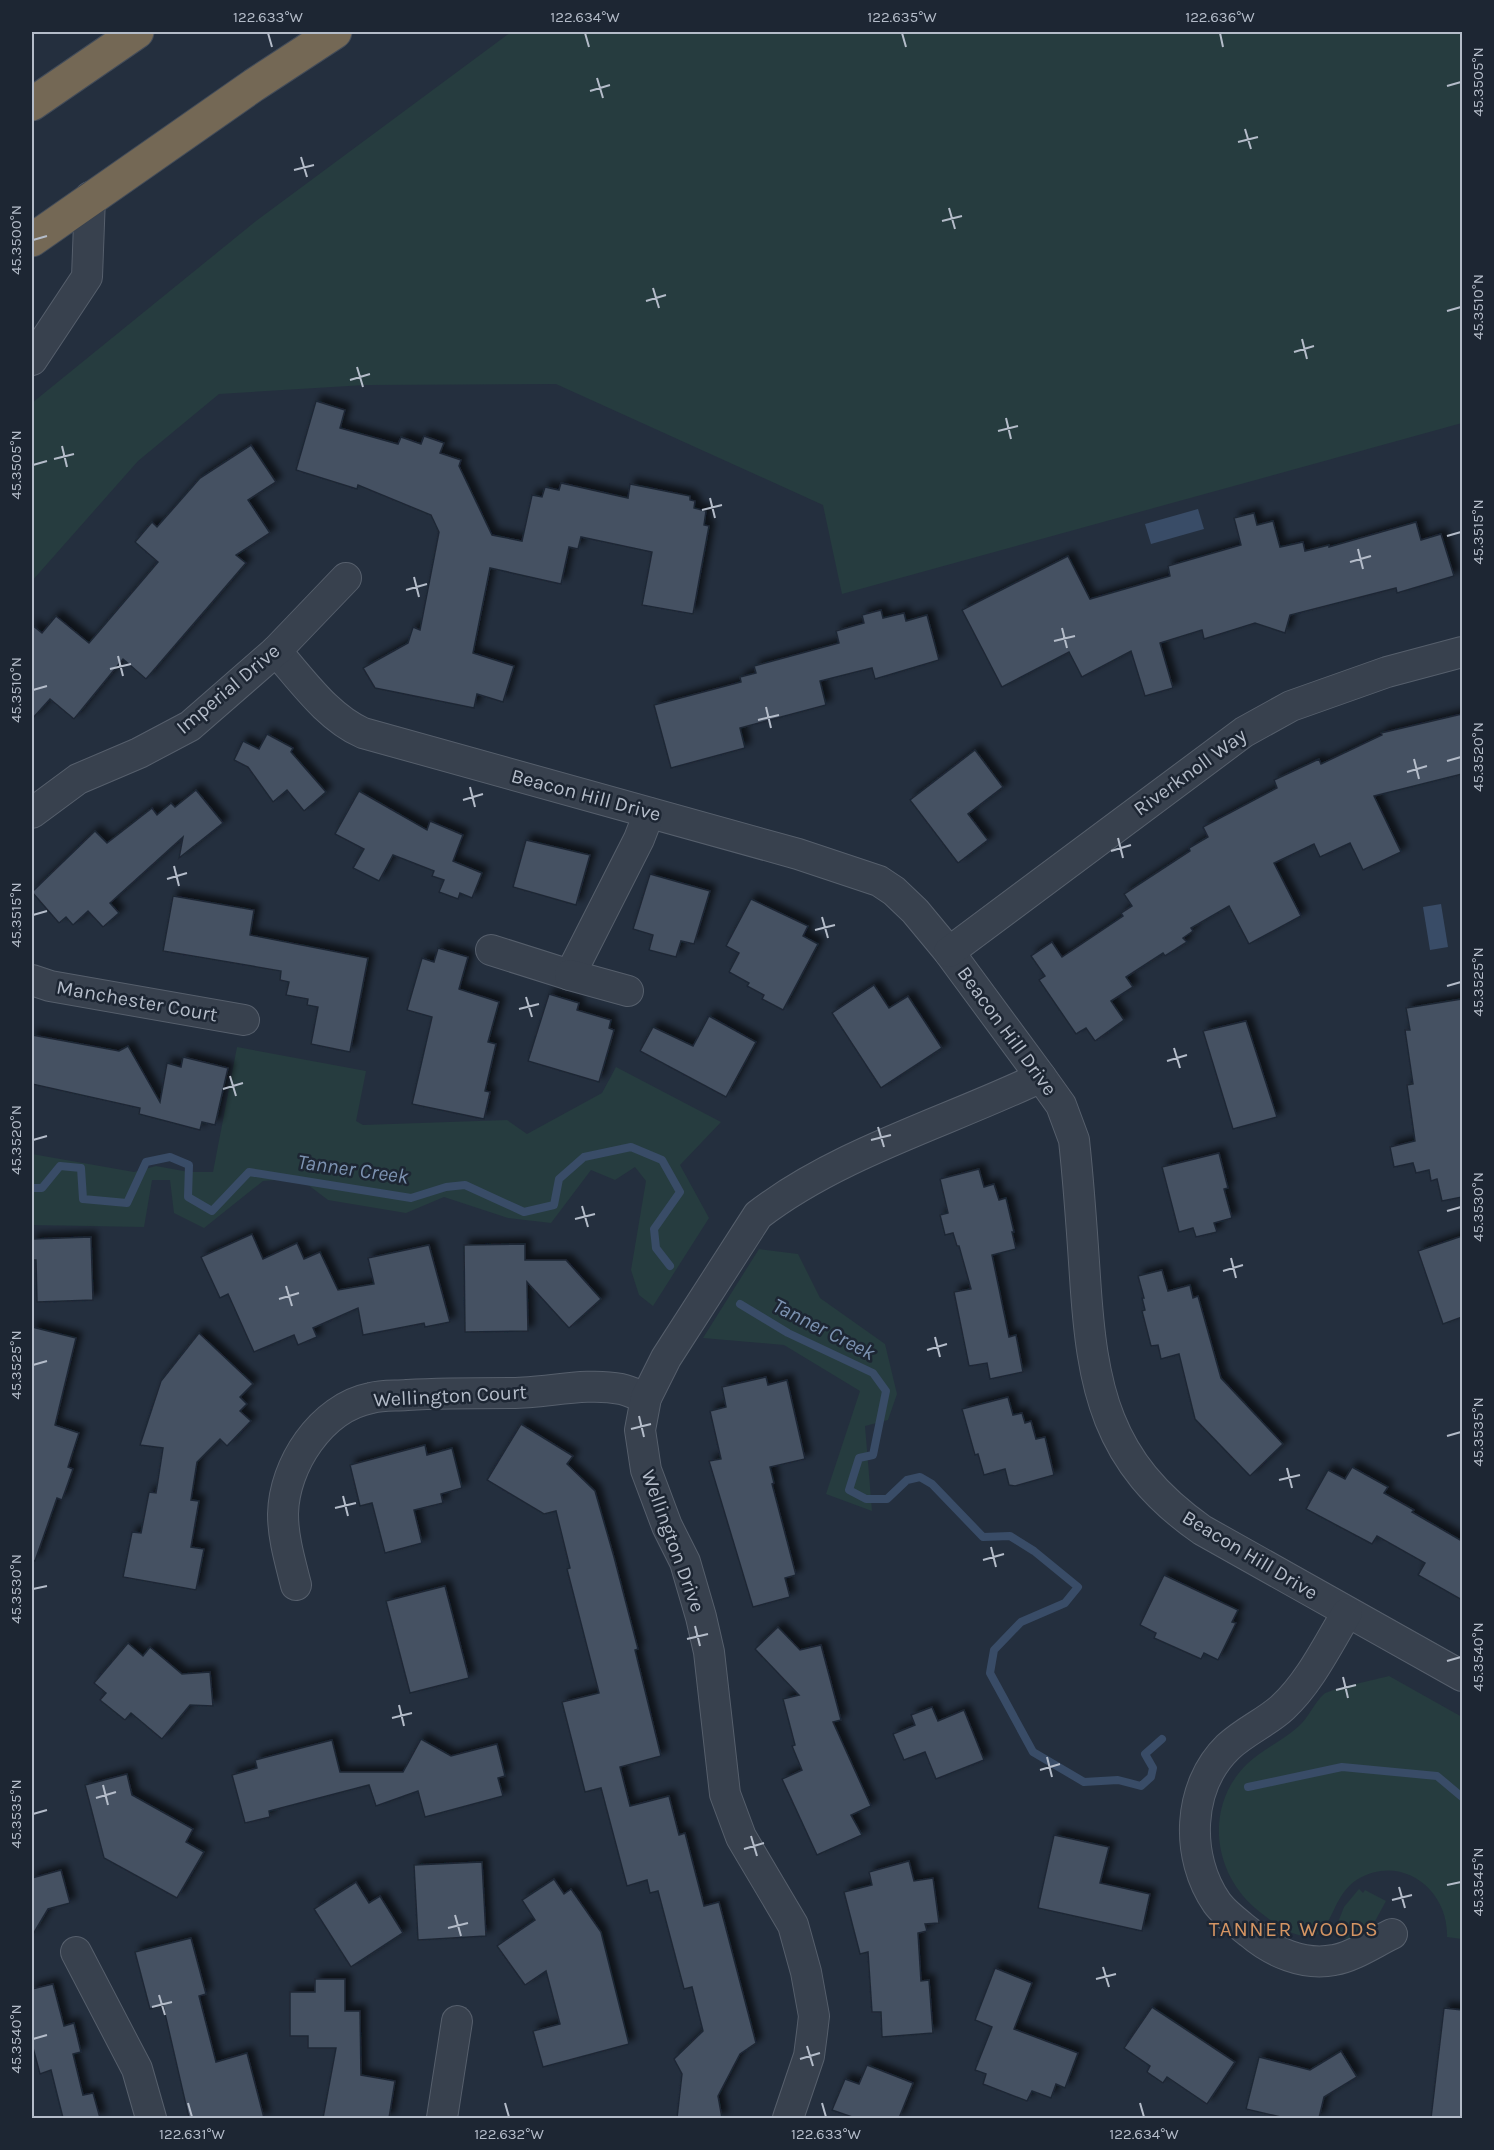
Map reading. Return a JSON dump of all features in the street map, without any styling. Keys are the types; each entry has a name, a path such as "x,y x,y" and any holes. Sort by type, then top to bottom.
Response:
{"highway":[{"path":"32,105 137,32"},
{"path":"32,240 90,197 335,32"}],"street":[{"path":"32,360 87,277 90,197"},
{"name":"Imperial Drive","path":"32,813 78,779 139,753 190,726 276,651 346,578"},
{"name":"Beacon Hill Drive","path":"276,651 333,713 363,734 798,854 879,881 894,891 915,911 949,952 1061,1105 1074,1140 1091,1358 1102,1401 1121,1443 1148,1482 1172,1509 1202,1530 1462,1676"},
{"name":"Riverknoll Way","path":"949,952 1244,732 1291,706 1387,672 1462,652"},
{"path":"570,975 639,839 649,813"},
{"path":"491,950 628,991"},
{"name":"Manchester Court","path":"32,980 50,986 244,1020"},
{"name":"Wellington Drive","path":"788,2118 809,2056 812,2033 814,2016 806,1972 793,1925 741,1837 725,1794 709,1652 685,1562 667,1526 646,1470 640,1430 646,1398 666,1358 758,1215 775,1201 833,1168 1041,1077"},
{"name":"Wellington Court","path":"296,1585 285,1545 283,1512 289,1479 300,1456 319,1429 340,1411 370,1398 440,1393 520,1393 597,1388 621,1389 646,1398"},
{"path":"1347,1613 1316,1664 1283,1707 1248,1730 1218,1759 1201,1790 1196,1811 1196,1846 1206,1882 1219,1906 1259,1941 1295,1959 1334,1960 1392,1934"},
{"path":"76,1952 137,2069 151,2118"},
{"path":"442,2118 457,2021"}],"green space":[{"path":"511,32 1462,32 1462,423 842,594 823,505 556,384 365,385 219,394 138,461 32,581 32,403 256,221"},
{"path":"237,1047 366,1071 356,1121 363,1125 507,1120 527,1134 602,1093 616,1067 721,1122 680,1165 709,1218 653,1306 639,1295 631,1270 646,1181 635,1167 615,1180 591,1170 551,1223 508,1218 444,1197 406,1213 328,1200 299,1178 263,1181 204,1228 174,1213 170,1180 152,1180 144,1227 32,1225 32,1154 134,1172 156,1166 189,1172 213,1172"},
{"path":"759,1249 798,1254 820,1298 885,1344 897,1394 888,1420 865,1426 872,1511 826,1494 860,1391 784,1345 703,1338"},
{"path":"1389,1676 1462,1717 1462,1939 1447,1937 1446,1920 1440,1904 1431,1891 1420,1881 1391,1870 1375,1872 1350,1885 1343,1893 1326,1926 1316,1935 1292,1933 1275,1924 1255,1908 1230,1876 1222,1857 1219,1838 1224,1799 1234,1780 1247,1764 1299,1726 1324,1694"},
{"path":"1359,1889 1363,1893 1365,1890 1386,1901 1361,1947 1340,1936 1342,1932 1335,1930 1344,1907"}],"water":[{"path":"1198,509 1204,529 1151,544 1145,524"},
{"path":"1441,904 1448,947 1430,950 1423,907"}],"building":[{"path":"316,401 345,410 340,428 398,444 401,437 421,444 424,436 444,443 440,453 461,460 459,466 492,535 522,541 532,495 542,497 545,487 559,490 561,483 628,498 630,484 690,496 690,500 695,501 694,508 706,511 704,525 709,526 693,614 642,605 652,552 581,537 578,549 569,547 561,584 490,568 473,653 514,666 503,702 477,694 474,708 375,688 363,668 408,643 413,627 420,630 439,532 431,515 358,485 357,489 296,470"},
{"path":"251,445 276,482 248,500 270,533 236,555 246,563 146,679 123,659 74,719 50,699 32,719 32,625 42,633 56,616 89,643 158,562 135,542 152,522 157,527 200,478"},
{"path":"1254,513 1257,525 1273,521 1280,547 1303,542 1305,551 1329,545 1329,547 1416,522 1421,540 1441,534 1454,576 1397,593 1396,588 1290,615 1285,633 1255,623 1204,639 1202,630 1160,643 1173,688 1145,696 1131,651 1082,677 1069,652 1002,687 962,610 1068,556 1090,599 1170,576 1168,566 1241,545 1234,518"},
{"path":"881,610 883,618 904,613 906,621 927,615 939,660 875,679 872,668 820,681 826,705 740,728 745,748 671,768 654,705 741,682 740,677 756,673 754,666 839,643 836,631 864,623 862,615"},
{"path":"1462,714 1462,774 1374,796 1401,852 1363,870 1350,843 1320,857 1314,844 1274,863 1301,916 1249,944 1229,906 1191,928 1193,931 1183,938 1187,942 1165,956 1163,953 1126,977 1133,987 1111,1001 1124,1020 1095,1041 1086,1028 1076,1034 1039,980 1045,976 1031,956 1052,942 1062,957 1123,916 1121,913 1132,906 1124,894 1208,837 1203,827 1277,788 1274,780 1319,759 1321,764 1382,735 1381,733"},
{"path":"267,734 293,748 291,752 326,792 304,811 287,790 273,802 248,767 234,760 243,741 259,749"},
{"path":"975,750 1003,787 968,814 988,840 958,863 910,800"},
{"path":"196,790 223,823 179,858 183,837 110,903 119,913 103,927 88,911 73,925 66,917 59,923 32,892 95,831 107,843 152,808 157,815 171,803 175,807"},
{"path":"359,791 427,830 430,821 463,835 453,861 482,873 472,898 460,893 458,899 439,892 444,880 432,876 434,871 393,855 379,881 353,868 364,849 335,834"},
{"path":"526,840 590,855 576,905 513,887"},
{"path":"650,874 710,891 694,944 681,941 676,957 649,950 653,935 633,929"},
{"path":"173,896 254,910 250,935 368,958 350,1052 311,1044 318,1007 307,1005 308,999 286,995 289,982 280,980 281,971 163,951"},
{"path":"751,899 808,926 803,936 818,944 783,1010 762,999 764,995 747,986 749,983 729,972 739,953 726,946"},
{"path":"438,948 468,957 459,989 499,1002 488,1042 496,1044 485,1091 490,1092 484,1119 412,1104 432,1017 407,1010 422,958 434,962"},
{"path":"874,985 889,1008 908,996 942,1048 881,1088 832,1013"},
{"path":"549,994 579,1003 577,1010 611,1020 609,1028 614,1030 599,1082 528,1061"},
{"path":"1462,999 1462,1197 1442,1201 1437,1179 1431,1181 1429,1170 1416,1173 1413,1163 1394,1167 1390,1147 1415,1141 1407,1085 1413,1084 1405,1030 1410,1030 1406,1008"},
{"path":"709,1016 756,1042 726,1097 640,1051 653,1027 693,1046"},
{"path":"1246,1021 1277,1117 1233,1129 1203,1031"},
{"path":"32,1035 119,1051 128,1046 160,1102 167,1063 181,1067 183,1057 228,1068 215,1125 202,1122 200,1130 139,1114 140,1108 32,1084"},
{"path":"1219,1153 1228,1188 1224,1189 1232,1218 1214,1223 1217,1232 1196,1237 1193,1228 1179,1232 1162,1167"},
{"path":"979,1169 984,1187 994,1184 999,1200 1006,1198 1014,1232 1012,1232 1016,1249 992,1255 1009,1337 1016,1335 1023,1372 990,1379 987,1363 969,1366 954,1292 971,1289 959,1246 957,1246 953,1233 945,1235 940,1215 948,1213 940,1179"},
{"path":"252,1234 263,1259 297,1243 304,1259 320,1252 338,1290 374,1284 368,1258 429,1245 450,1322 425,1327 424,1323 363,1335 358,1308 313,1328 317,1337 298,1345 294,1335 254,1352 228,1294 220,1298 201,1257"},
{"path":"1462,1236 1462,1317 1443,1324 1418,1251"},
{"path":"91,1237 93,1300 37,1302 36,1260 32,1260 32,1239"},
{"path":"525,1244 525,1260 566,1260 601,1299 569,1328 527,1282 528,1331 465,1332 464,1245"},
{"path":"1162,1270 1168,1291 1190,1285 1193,1298 1198,1296 1221,1378 1283,1444 1250,1476 1195,1419 1179,1354 1161,1359 1158,1345 1151,1346 1142,1311 1145,1310 1142,1298 1144,1298 1138,1276"},
{"path":"32,1327 76,1338 55,1425 79,1433 68,1467 73,1469 62,1500 57,1498 35,1561 32,1560"},
{"path":"199,1333 253,1384 240,1397 247,1404 240,1411 251,1421 227,1446 220,1439 197,1462 191,1500 199,1501 191,1547 204,1549 196,1590 123,1577 132,1532 141,1533 149,1492 156,1493 163,1448 140,1445 161,1381"},
{"path":"766,1377 768,1385 787,1380 805,1459 770,1467 774,1483 772,1484 796,1575 785,1578 790,1597 753,1607 709,1461 721,1459 710,1411 726,1407 722,1387"},
{"path":"1008,1397 1013,1415 1022,1413 1025,1423 1031,1421 1036,1439 1045,1437 1054,1475 1015,1486 1009,1485 1005,1469 984,1475 978,1454 975,1455 962,1409"},
{"path":"521,1424 573,1456 567,1464 595,1491 614,1557 638,1649 635,1650 661,1756 620,1767 630,1806 669,1796 679,1835 685,1833 704,1906 719,1902 756,2043 740,2054 718,2096 722,2118 677,2118 682,2074 674,2059 703,2031 692,1987 684,1989 658,1891 650,1893 647,1880 627,1886 601,1788 585,1792 562,1702 599,1693 567,1569 570,1568 556,1511 544,1514 487,1480"},
{"path":"425,1445 427,1455 452,1448 462,1488 441,1494 443,1503 414,1510 422,1543 385,1553 372,1503 360,1506 350,1465"},
{"path":"1352,1467 1388,1487 1384,1493 1414,1510 1412,1512 1462,1541 1462,1600 1418,1575 1425,1563 1377,1536 1372,1544 1306,1509 1328,1470 1345,1479"},
{"path":"1164,1575 1238,1610 1232,1622 1236,1623 1218,1660 1204,1653 1201,1659 1154,1638 1156,1633 1140,1625"},
{"path":"445,1586 469,1678 410,1693 386,1601"},
{"path":"778,1627 800,1650 821,1645 841,1720 833,1722 871,1806 851,1815 862,1835 817,1855 782,1779 802,1770 792,1746 795,1745 783,1699 799,1695 755,1649"},
{"path":"128,1643 143,1656 150,1647 182,1674 210,1672 213,1706 190,1705 162,1739 131,1713 125,1720 100,1700 106,1693 94,1683"},
{"path":"932,1707 938,1721 964,1710 984,1760 936,1779 925,1752 904,1760 893,1734 915,1725 911,1715"},
{"path":"421,1739 451,1756 497,1744 505,1776 498,1778 503,1796 425,1817 418,1791 376,1806 369,1785 269,1811 270,1817 245,1823 232,1775 257,1768 255,1760 332,1740 340,1772 403,1772"},
{"path":"127,1774 132,1795 193,1829 186,1842 204,1852 177,1898 104,1858 85,1785"},
{"path":"1054,1835 1109,1847 1100,1883 1150,1894 1142,1931 1038,1908"},
{"path":"909,1861 914,1881 933,1878 939,1923 925,1924 927,1931 918,1933 921,1981 929,1980 933,2033 882,2037 881,2012 872,2012 868,1952 860,1954 844,1892 872,1885 869,1872"},
{"path":"482,1862 486,1936 418,1940 414,1865"},
{"path":"61,1870 70,1903 48,1909 32,1936 32,1878"},
{"path":"554,1879 564,1894 571,1889 601,1932 629,2044 543,2067 533,2031 560,2024 546,1971 525,1985 497,1946 535,1920 522,1900"},
{"path":"356,1882 369,1903 380,1896 403,1933 351,1967 314,1909"},
{"path":"191,1938 206,1994 199,1996 216,2062 247,2053 264,2118 189,2118 163,2005 150,2009 135,1952"},
{"path":"995,1968 1032,1983 1014,2029 1078,2053 1065,2088 1056,2084 1051,2098 1032,2091 1027,2101 983,2084 986,2074 975,2070 992,2027 975,2020"},
{"path":"315,1979 345,1979 345,2011 360,2011 361,2075 395,2081 389,2118 323,2118 336,2048 308,2048 308,2036 290,2036 290,1992 315,1992"},
{"path":"53,1984 64,2026 74,2023 81,2052 73,2054 83,2095 93,2093 100,2118 63,2118 51,2070 40,2074 32,2044 32,1989"},
{"path":"1152,2007 1235,2062 1207,2104 1167,2077 1163,2083 1147,2072 1150,2066 1124,2048"},
{"path":"1444,2008 1462,2010 1462,2118 1431,2118"},
{"path":"1341,2051 1357,2077 1324,2097 1319,2118 1285,2118 1246,2109 1259,2057 1310,2070"},
{"path":"867,2065 913,2083 899,2118 855,2118 832,2110 845,2079 859,2084"}],"waterway":[{"name":"Tanner Creek","path":"32,1188 42,1188 60,1166 81,1168 83,1199 127,1203 146,1162 170,1157 189,1165 188,1197 212,1211 249,1172 411,1198 446,1187 465,1185 524,1212 554,1205 559,1179 584,1157 631,1147 662,1160 680,1192 654,1229 656,1248 670,1266"},
{"name":"Tanner Creek","path":"740,1304 788,1333 873,1373 886,1391 873,1455 859,1458 849,1490 866,1499 887,1499 907,1480 920,1477 932,1484 983,1537 1010,1536 1034,1551 1078,1587 1065,1603 1021,1622 994,1650 990,1673 1033,1752 1084,1782 1118,1780 1141,1786 1151,1777 1153,1768 1145,1754 1162,1739"},
{"name":"Tanner Creek","path":"1248,1787 1342,1767 1437,1776 1462,1797"}],"district":[{"name":"TANNER WOODS","path":"1294,1929"}]}
